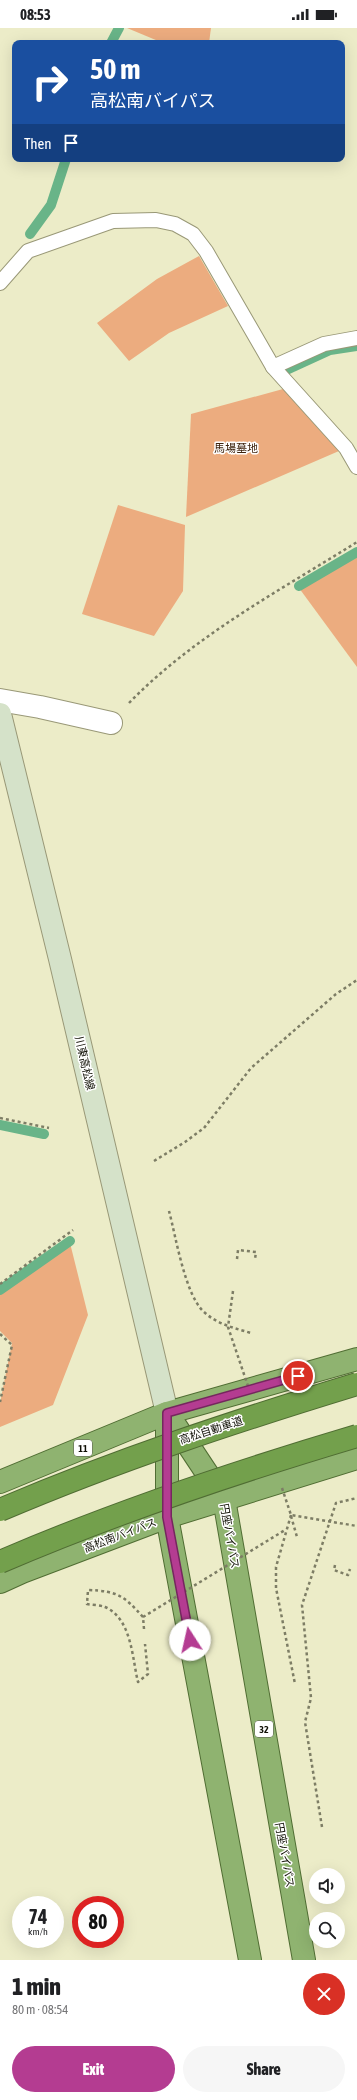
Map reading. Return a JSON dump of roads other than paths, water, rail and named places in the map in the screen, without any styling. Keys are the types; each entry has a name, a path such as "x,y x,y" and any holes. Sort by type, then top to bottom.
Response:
{"highway":[{"name":"11","path":"0,1482 167,1413 357,1359"},
{"name":"高松自動車道","path":"0,1510 129,1458 218,1427 357,1384"},
{"name":"円座バイパス","path":"167,1413 224,1499 304,1960"},
{"path":"167,1413 167,1517 250,1960"},
{"path":"0,1562 55,1538 225,1476 357,1436"},
{"name":"高松南バイパス","path":"0,1582 22,1572 167,1517 357,1458"}],"main road":[{"name":"川東高松線","path":"0,714 60,959 167,1413"}],"street":[{"path":"0,700 40,707 111,723"}],"lane":[{"path":"0,283 28,252 113,221 156,220 175,224 193,234 206,251 274,367 346,448 357,467"},
{"path":"274,367 324,344 357,338"}],"waterway":[{"path":"113,40 119,28"},
{"path":"30,234 51,205 65,162"},
{"path":"282,372 330,350 357,346"},
{"path":"299,586 357,552"},
{"path":"0,1125 44,1134"},
{"path":"0,1290 70,1241"}],"park label":[{"name":"馬場墓地","path":"236,448"}]}
